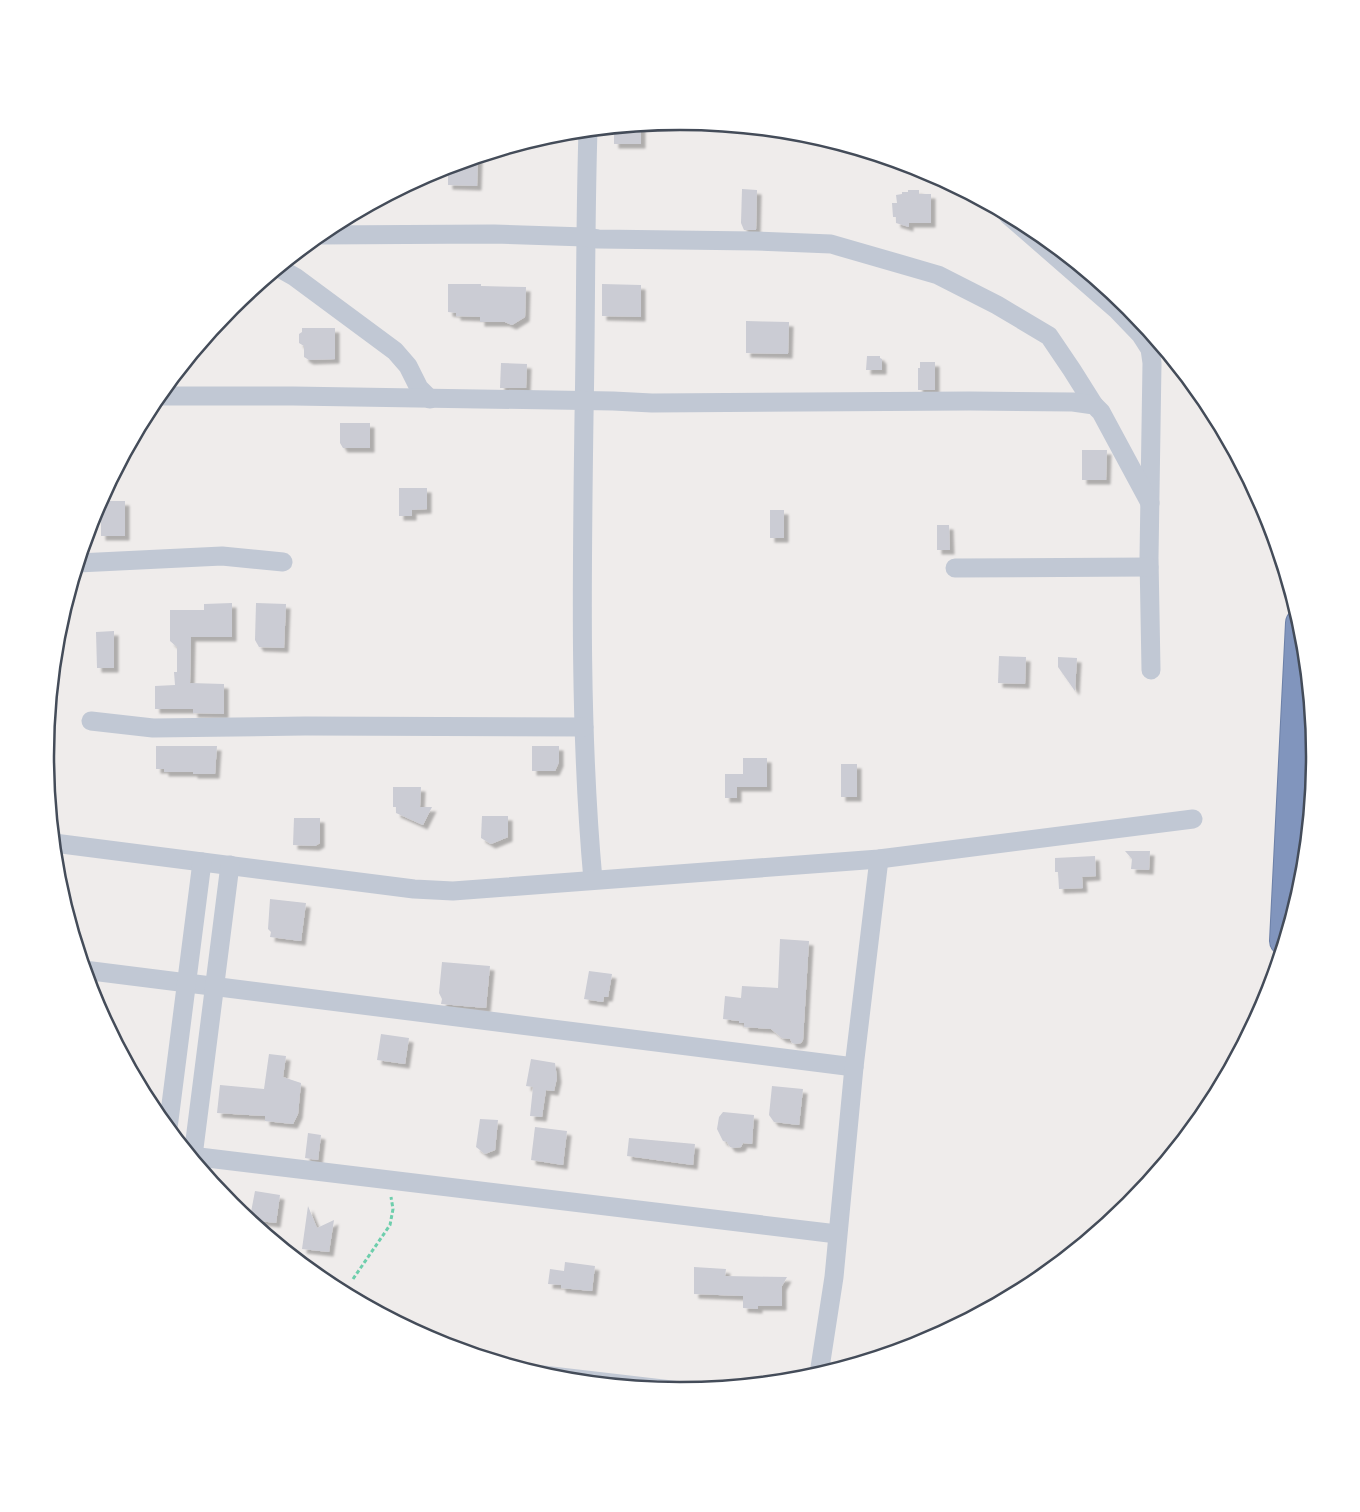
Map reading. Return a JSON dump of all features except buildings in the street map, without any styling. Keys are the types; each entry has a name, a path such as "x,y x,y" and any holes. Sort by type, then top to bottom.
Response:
{"highway":[{"path":"1285,917 1298,658"}],"street":[{"path":"588,137 582,561 584,727 593,880"},
{"path":"332,235 484,234 598,239 831,244 938,275 997,305 1049,336 1094,405 1101,412 1150,504"},
{"path":"1046,248 1116,309 1141,335 1150,350 1152,363 1149,567 1151,670"},
{"path":"284,271 395,350 408,366 419,388 430,399"},
{"path":"168,396 284,396 652,403 1073,402 1094,405"},
{"path":"85,563 222,556 283,562"},
{"path":"954,568 1149,567"},
{"path":"91,722 152,728 305,726 584,727"},
{"path":"60,844 414,888 453,891 879,859 1193,819"},
{"path":"820,1366 834,1277 854,1067 879,859"},
{"path":"169,1118 202,862"},
{"path":"193,1149 230,865"},
{"path":"92,971 854,1067"},
{"path":"199,1157 838,1234"}],"path":[{"path":"353,1279 390,1225 394,1209 386,1179"}]}
